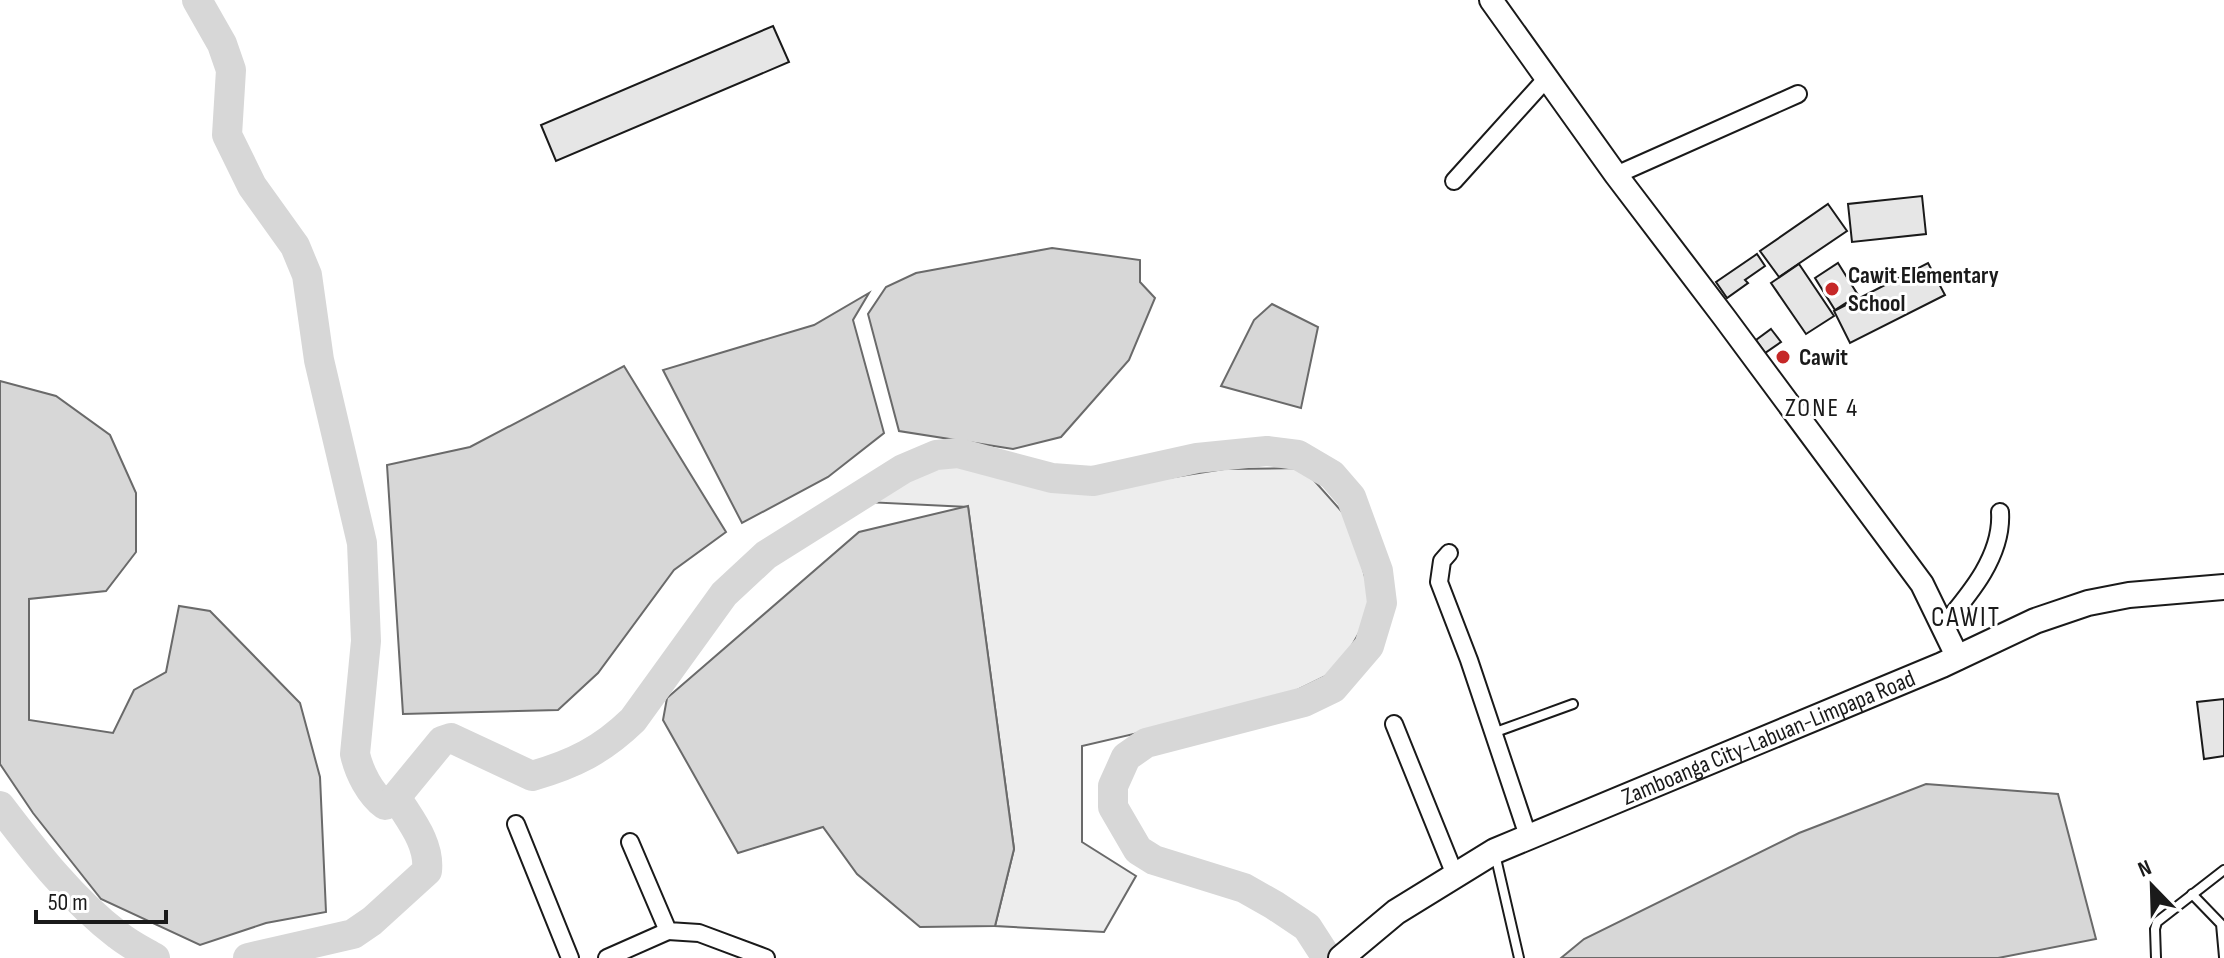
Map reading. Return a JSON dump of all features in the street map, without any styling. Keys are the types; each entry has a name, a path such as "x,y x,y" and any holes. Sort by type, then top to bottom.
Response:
{"main road":[{"name":"Zamboanga City-Labuan-Limpapa Road","path":"1341,958 1396,912 1495,851 1958,658 2035,621 2088,603 2129,595 2224,587"}],"street":[{"path":"1491,0 1616,175 1922,584 1958,658"},
{"path":"1454,181 1546,79"},
{"path":"1616,175 1798,94"},
{"path":"1942,627 1980,578 1999,538 2000,512"},
{"path":"1449,553 1442,561 1439,582 1469,660 1528,836"},
{"path":"1394,724 1455,875"},
{"path":"516,824 570,958"},
{"path":"630,842 668,931"},
{"path":"607,958 668,931 699,933 766,958 776,954 781,958"}],"lane":[{"path":"1492,734 1573,704"},
{"path":"1495,851 1519,958"},
{"path":"2156,958 2157,922 2224,870"},
{"path":"2192,894 2222,925 2224,957"}],"shaded area":[{"path":"1052,248 1140,260 1140,282 1155,298 1129,360 1061,437 1013,449 899,431 868,314 886,287 916,273"},
{"path":"869,293 853,320 884,433 828,477 742,523 663,370 814,325"},
{"path":"1272,304 1318,327 1301,408 1221,386 1254,320"},
{"path":"624,366 726,532 674,570 598,673 558,710 403,714 387,465 470,447"},
{"path":"0,381 56,396 110,435 136,493 136,552 106,591 29,599 29,720 113,733 134,690 166,672 179,606 210,611 300,703 320,777 326,912 266,923 200,945 101,899 33,813 0,764"},
{"path":"954,466 1087,491 1224,469 1303,468 1351,522 1373,608 1338,670 1275,701 1082,746 1082,842 1136,876 1104,932 995,926 1014,849 968,507 865,502 913,470"},
{"path":"968,506 1014,849 995,926 920,927 857,874 823,827 738,853 663,720 667,698 859,532"},
{"path":"1926,784 2058,794 2096,939 1998,958 1561,958 1584,939 1799,833"}],"building":[{"path":"773,26 789,62 556,161 541,125"},
{"path":"1922,196 1926,234 1852,242 1848,204"},
{"path":"1828,204 1847,231 1779,277 1760,251"},
{"path":"1757,254 1765,266 1727,298 1716,282"},
{"path":"1838,263 1858,295 1835,310 1815,278"},
{"path":"1928,263 1945,295 1850,343 1834,311"},
{"path":"1799,264 1834,316 1806,334 1771,283"},
{"path":"1771,329 1781,342 1765,353 1756,340"},
{"path":"2224,699 2224,756 2204,759 2197,702"}],"waterway":[{"path":"197,0 222,44 231,70 227,135 252,186 295,246 307,275 319,360 362,543 366,641 355,754 366,782 385,805 396,797 442,741 451,738 532,776 574,761 598,748 633,720 724,594 766,555 903,469 936,455 958,453 1052,478 1093,481 1197,458 1267,451 1298,455 1332,475 1351,497 1378,571 1382,603 1369,646 1333,688 1304,702 1146,743 1126,757 1113,786 1113,807 1138,850 1154,860 1244,888 1274,905 1307,927 1327,958"},
{"path":"248,958 353,934 372,921 427,871 422,841 396,797"},
{"path":"0,806 85,907 122,938 155,958"}],"place":[{"name":"Cawit Elementary School","path":"1832,289"},
{"name":"Cawit","path":"1783,357"}],"district":[{"name":"ZONE 4","path":"1822,408"},
{"name":"CAWIT","path":"1966,617"}]}
